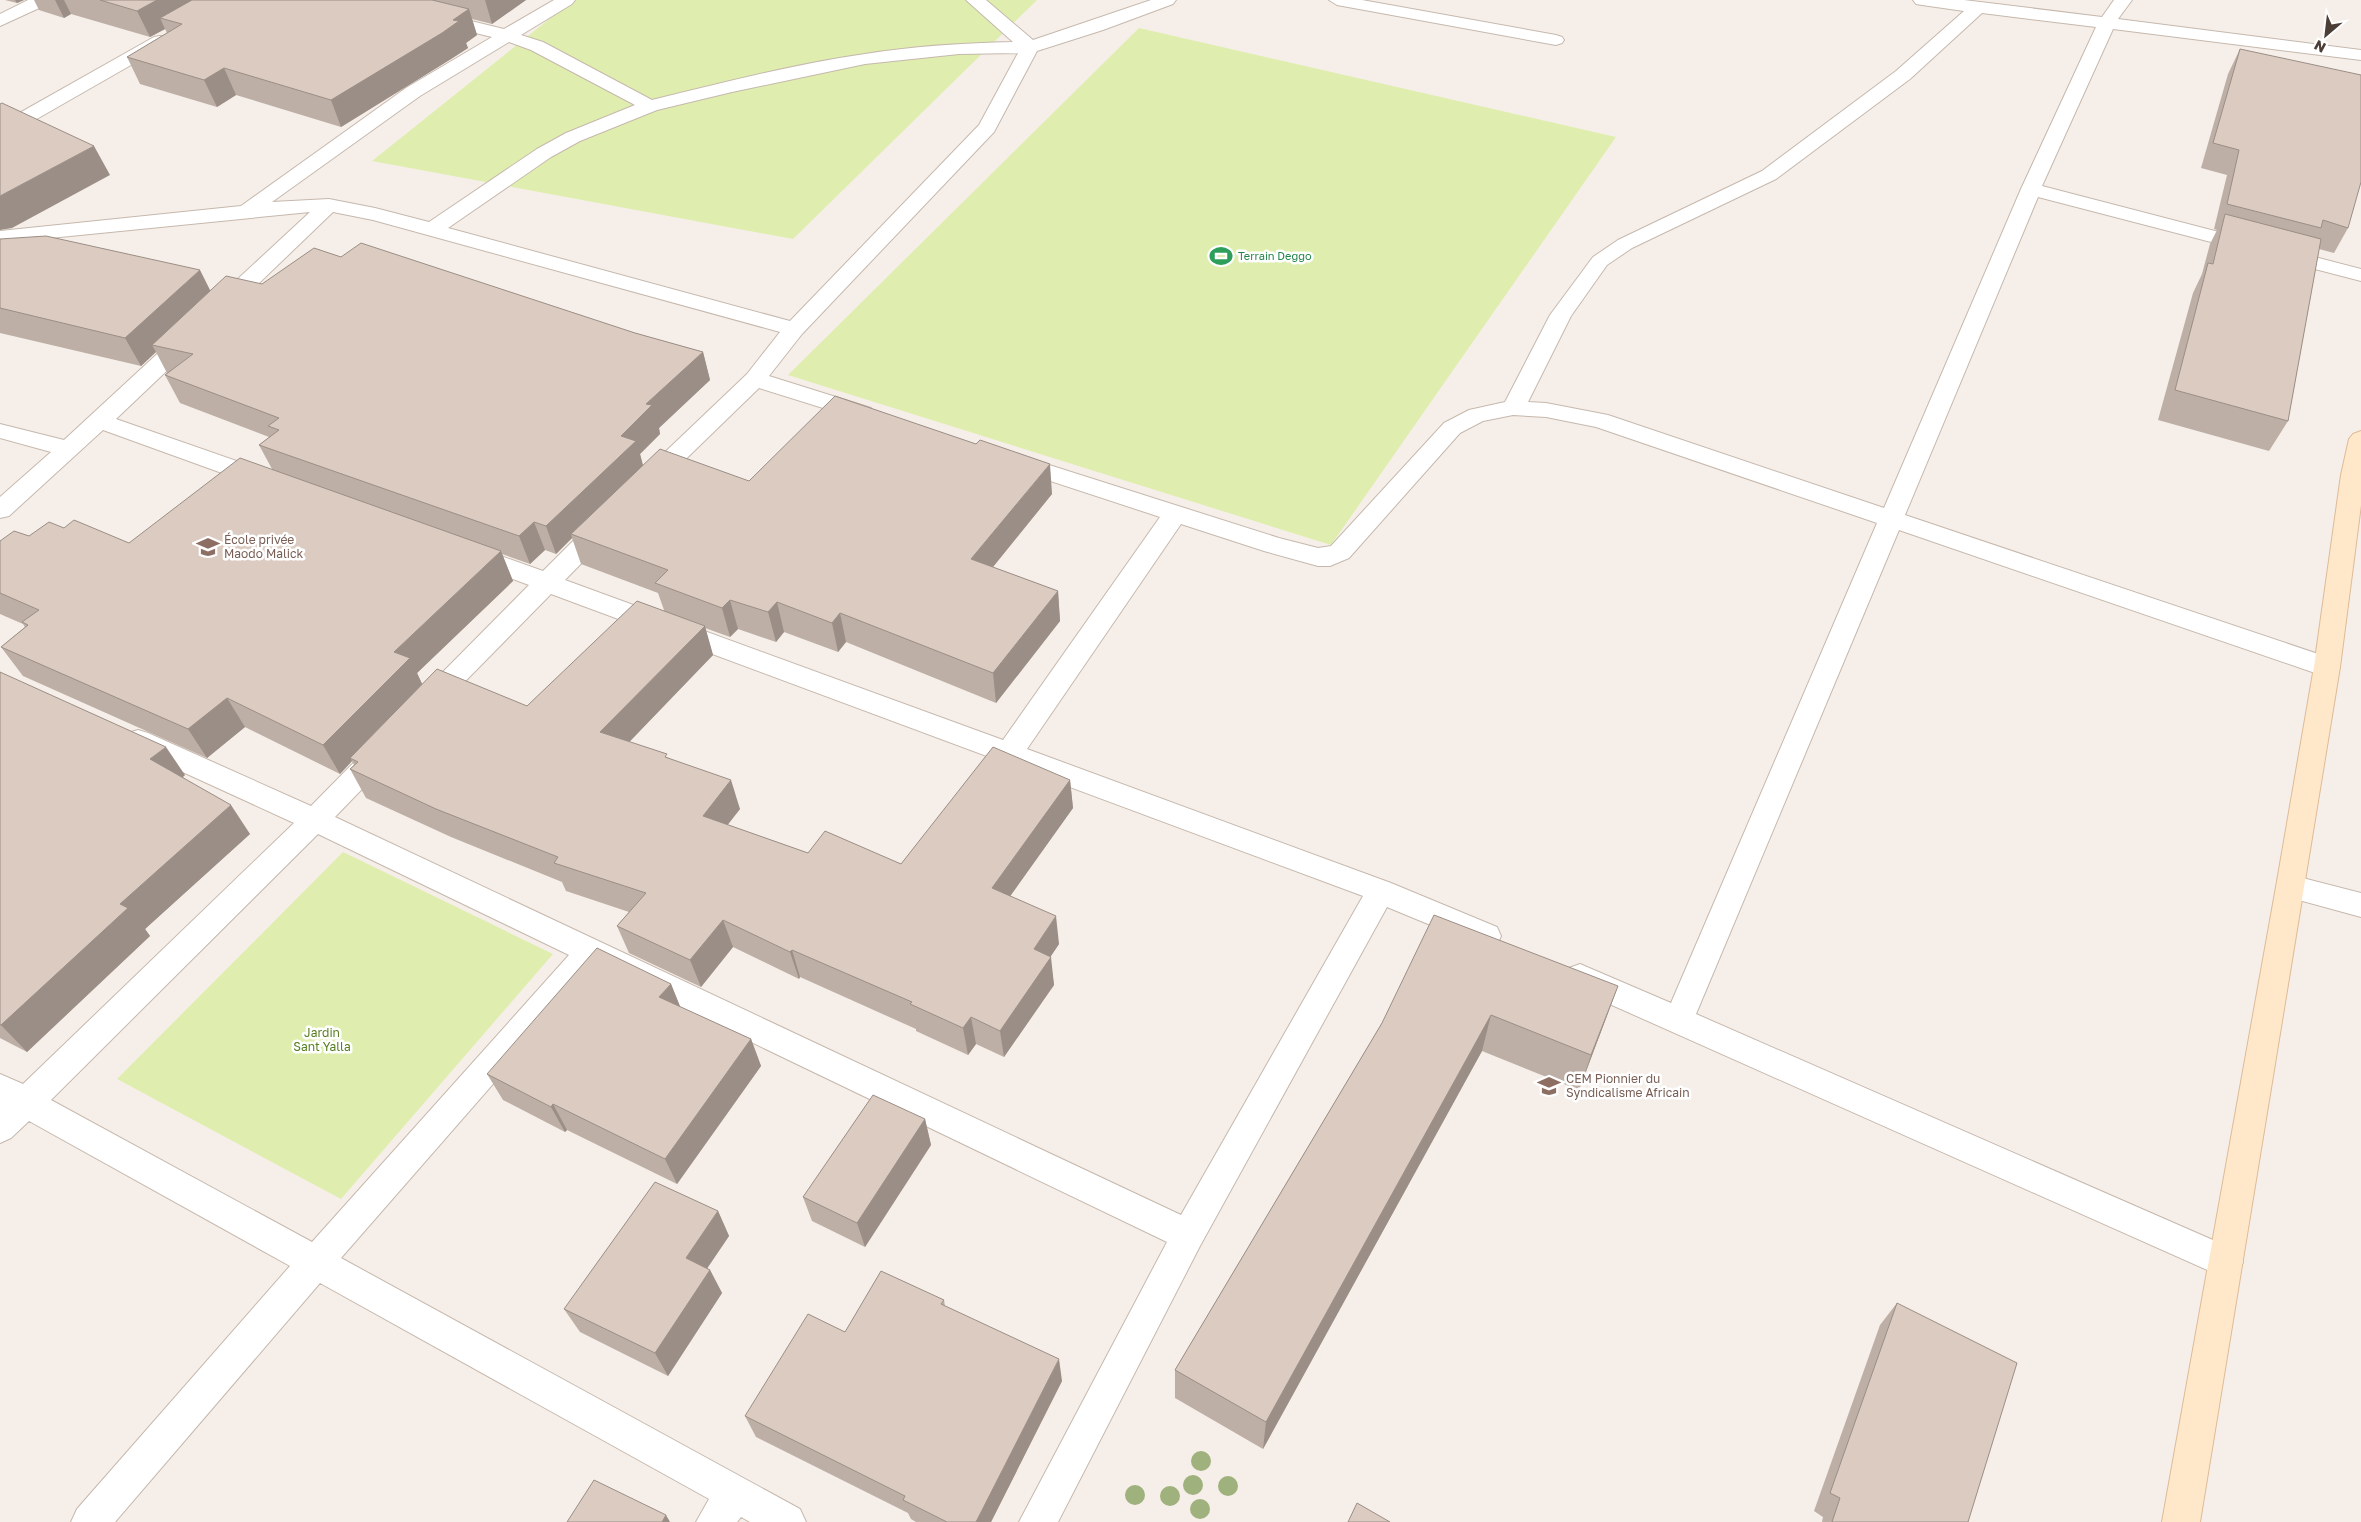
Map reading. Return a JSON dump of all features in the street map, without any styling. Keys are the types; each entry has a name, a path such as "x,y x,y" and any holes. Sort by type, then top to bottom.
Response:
{"street":[{"path":"0,21 42,0"},
{"path":"363,0 505,35 537,46 650,106"},
{"path":"246,211 413,92 566,0"},
{"path":"975,0 1030,47"},
{"path":"431,230 573,137 650,106 732,86 865,60 959,49 1030,47 1097,26 1167,0"},
{"path":"1922,0 2361,55"},
{"path":"1679,1019 2031,190 2106,24 2123,0"},
{"path":"1513,408 1561,315 1600,261 1625,244 1769,175 1903,75 1977,8"},
{"path":"0,132 172,34"},
{"path":"0,1128 12,1096 315,820 546,581 755,379 794,329 987,128 1030,47"},
{"path":"2031,190 2361,275"},
{"path":"0,237 246,211 328,205 375,214 794,329"},
{"path":"0,510 100,421 328,205"},
{"path":"755,379 886,420"},
{"path":"998,456 1273,544 1318,557 1330,557 1340,552 1452,428 1477,415 1513,408 1546,410 1600,420 1890,520 2327,666"},
{"path":"100,421 286,488"},
{"path":"0,431 68,449"},
{"path":"2183,1521 2291,888 2357,475 2361,439"},
{"path":"1008,753 1176,512"},
{"path":"454,548 1381,891 1507,946"},
{"path":"117,730 315,820 1188,1235"},
{"path":"2291,888 2361,905"},
{"path":"1038,1522 1188,1235 1381,891"},
{"path":"90,1522 316,1262 591,951"},
{"path":"1552,965 1679,1019 2226,1262"},
{"path":"12,1096 787,1522"},
{"path":"715,1522 736,1493"}],"lane":[{"path":"1336,0 1556,40"}],"green space":[{"path":"573,0 1037,0 793,239 372,161"},
{"name":"Terrain Deggo","path":"1139,28 1616,137 1331,545 788,375"},
{"name":"Jardin Sant Yalla","path":"343,852 553,954 341,1199 117,1079"}],"building":[{"path":"100,0 157,0 137,11"},
{"path":"192,0 432,0 469,9 453,20 459,21 442,33 331,100 224,68 204,80 127,57 182,24 160,18"},
{"path":"2240,49 2361,75 2361,182 2348,228 2323,220 2321,228 2227,204 2239,150 2213,143"},
{"path":"2,103 94,146 0,196 0,104"},
{"path":"2225,214 2321,239 2288,421 2175,390 2208,263 2213,264"},
{"path":"46,236 200,270 125,338 0,308 0,239"},
{"path":"361,243 635,333 703,352 646,404 652,405 621,436 636,441 546,526 534,522 519,536 259,445 279,430 268,426 279,418 165,375 193,354 152,345 226,276 262,284 314,248 341,257"},
{"path":"835,396 976,444 980,440 1050,464 971,559 1058,591 993,673 840,613 832,623 777,602 768,612 730,600 722,608 655,583 668,570 571,534 660,449 749,481"},
{"path":"240,458 501,551 394,652 410,658 323,745 227,698 188,729 1,647 28,625 22,622 39,610 0,593 0,541 14,531 29,536 49,522 64,528 74,520 129,543"},
{"path":"637,601 705,626 600,732 667,754 665,757 731,780 703,816 808,853 825,831 901,864 993,747 1070,780 992,888 1056,916 1034,949 1051,957 1000,1031 971,1017 963,1028 910,1004 912,1002 792,950 790,952 723,920 690,960 617,926 646,893 554,863 558,857 436,809 350,769 358,762 350,758 437,669 527,706"},
{"path":"0,672 166,747 150,759 231,805 120,904 128,908 1,1025 0,1025"},
{"path":"1434,915 1618,986 1591,1055 1491,1015 1266,1422 1175,1370 1382,1023"},
{"path":"597,948 671,984 659,997 751,1039 665,1159 553,1104 551,1107 487,1074"},
{"path":"873,1095 925,1119 857,1223 803,1197"},
{"path":"655,1182 718,1211 686,1258 710,1270 655,1353 564,1309"},
{"path":"881,1271 944,1300 941,1304 1059,1359 976,1522 947,1522 903,1500 905,1496 745,1416 808,1314 845,1332"},
{"path":"1897,1303 2017,1363 1968,1522 1832,1522 1840,1498 1830,1493"},
{"path":"594,1480 666,1515 662,1522 567,1522"},
{"path":"1357,1503 1390,1522 1348,1522"}],"place":[{"name":"Terrain Deggo","path":"1221,256"},
{"name":"École privée Maodo Malick","path":"208,547"},
{"name":"CEM Pionnier du Syndicalisme Africain","path":"1549,1086"}]}
